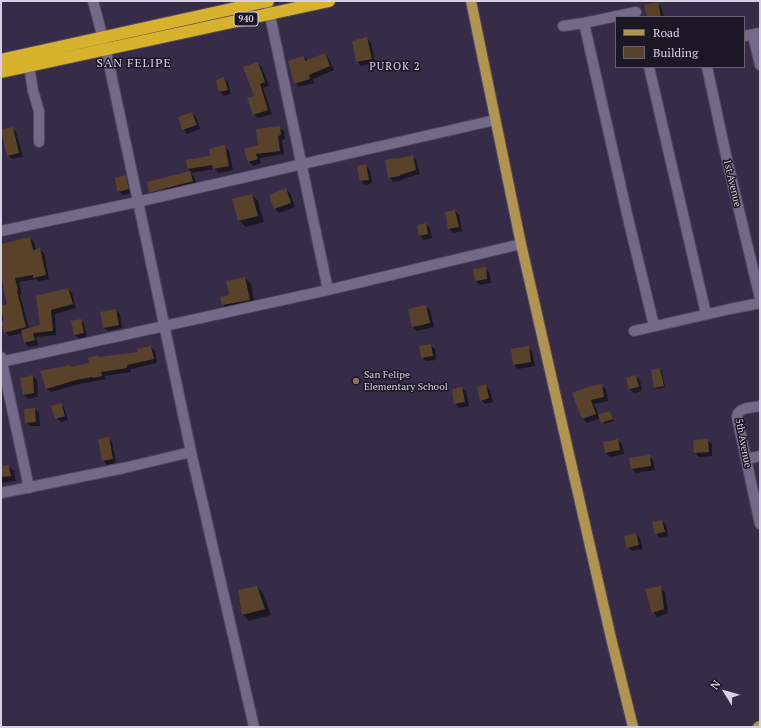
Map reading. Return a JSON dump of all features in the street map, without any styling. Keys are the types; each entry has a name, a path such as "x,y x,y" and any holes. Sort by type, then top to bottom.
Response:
{"highway":[{"name":"940","path":"1,60 267,1"},
{"name":"940","path":"1,72 329,1"}],"main road":[{"path":"471,1 521,244 611,638 633,727"}],"street":[{"path":"93,1 106,50 191,452 254,727"},
{"path":"267,1 328,290"},
{"path":"625,16 637,14 634,1"},
{"path":"563,26 615,18"},
{"path":"584,23 654,326"},
{"path":"752,35 760,65"},
{"path":"29,66 33,91 39,112 39,142"},
{"path":"649,68 706,314"},
{"name":"1st Avenue","path":"707,68 727,160 760,298"},
{"path":"1,231 137,202 495,120"},
{"path":"29,488 2,360 328,290 521,244"},
{"path":"634,331 706,314 760,304"},
{"name":"5th Avenue","path":"760,406 740,410 737,413 746,460 758,507 760,524"},
{"path":"1,493 124,468 191,452"},
{"path":"746,460 760,456"}],"building":[{"path":"658,2 661,16 647,16 644,5"},
{"path":"367,37 372,59 356,62 352,41"},
{"path":"325,53 330,66 309,75 310,79 294,84 288,61 304,56 305,61"},
{"path":"258,62 265,82 260,84 268,110 253,115 247,98 254,96 243,67"},
{"path":"224,77 228,90 219,92 216,80"},
{"path":"192,112 197,125 182,130 178,117"},
{"path":"280,126 281,135 278,136 280,151 256,154 258,159 248,162 244,149 258,145 256,129"},
{"path":"13,127 19,153 7,156 1,130"},
{"path":"225,145 229,166 213,169 212,165 187,169 186,160 210,156 209,149"},
{"path":"413,155 416,170 400,176 388,178 385,160"},
{"path":"366,164 369,180 360,181 357,166"},
{"path":"190,171 193,181 149,193 147,182"},
{"path":"126,175 129,189 117,192 115,178"},
{"path":"286,188 291,203 274,209 269,195"},
{"path":"252,194 258,216 238,221 232,199"},
{"path":"455,210 459,227 448,229 445,212"},
{"path":"426,223 428,234 419,236 417,225"},
{"path":"30,237 33,250 40,248 46,275 33,278 33,275 15,278 26,327 4,333 1,321 3,321 1,306 7,304 1,277 1,244"},
{"path":"486,267 487,279 475,281 473,269"},
{"path":"245,277 250,300 222,305 220,297 229,295 226,281"},
{"path":"68,288 73,304 51,310 53,331 33,333 35,340 24,343 21,330 40,325 36,296"},
{"path":"426,305 430,323 412,327 408,309"},
{"path":"116,309 119,325 103,328 100,312"},
{"path":"81,319 84,333 74,335 71,321"},
{"path":"431,344 433,356 421,358 419,346"},
{"path":"151,346 154,359 127,365 127,368 101,372 102,376 76,380 46,389 40,371 89,363 88,358 98,355 98,357 138,352 137,349"},
{"path":"529,346 531,362 513,365 511,349"},
{"path":"660,368 664,386 654,388 651,370"},
{"path":"33,375 34,393 23,395 20,378"},
{"path":"636,375 639,387 629,389 626,378"},
{"path":"486,384 489,398 480,401 477,387"},
{"path":"602,384 604,397 591,400 596,414 582,419 572,393"},
{"path":"462,387 465,402 454,404 452,389"},
{"path":"61,403 65,416 55,419 51,406"},
{"path":"35,408 36,422 25,423 24,409"},
{"path":"610,411 613,419 601,423 598,415"},
{"path":"109,437 113,459 102,461 98,439"},
{"path":"618,439 620,450 605,453 603,442"},
{"path":"708,439 709,452 694,453 693,440"},
{"path":"650,455 651,466 631,469 629,458"},
{"path":"9,465 11,476 1,477 1,466"},
{"path":"662,520 665,532 655,534 652,522"},
{"path":"636,533 639,545 627,548 624,536"},
{"path":"257,586 265,609 242,615 238,590"},
{"path":"661,586 664,609 652,613 645,589"}],"place":[{"name":"San Felipe Elementary School","path":"356,381"}],"district":[{"name":"SAN FELIPE","path":"134,64"},
{"name":"PUROK 2","path":"395,67"}]}
